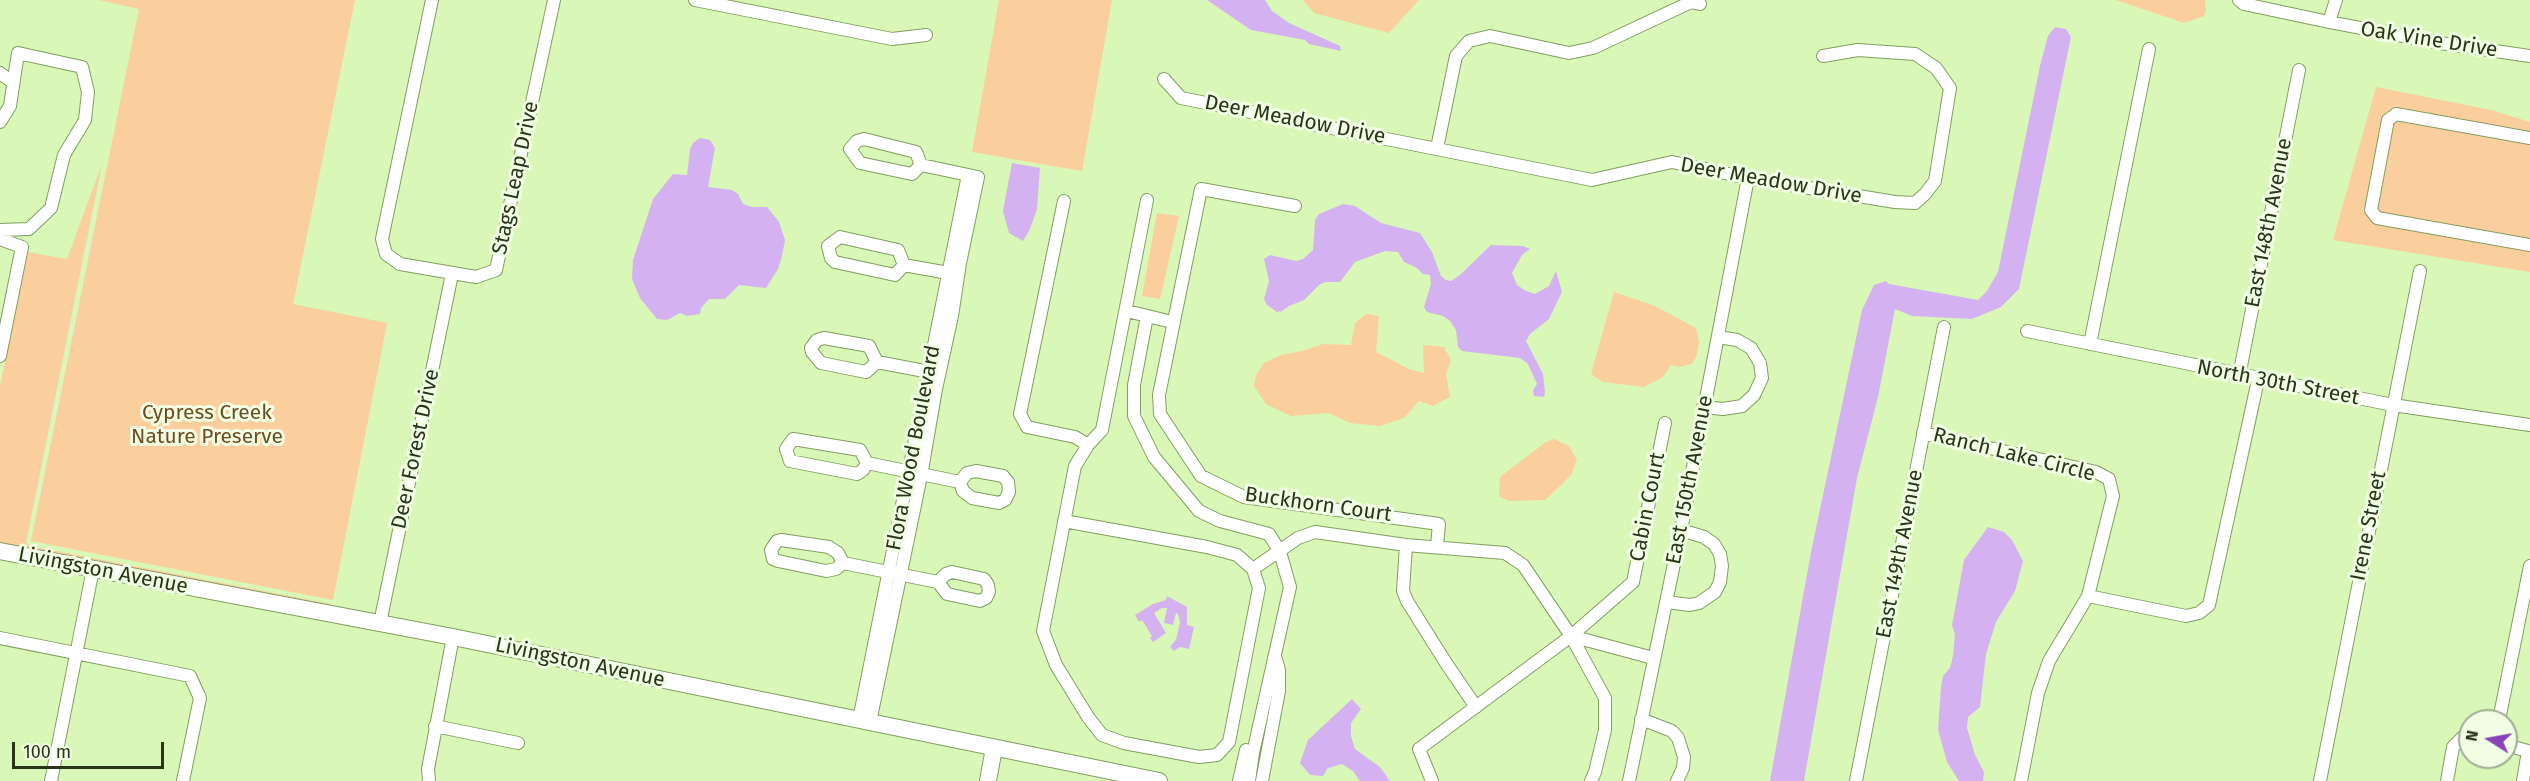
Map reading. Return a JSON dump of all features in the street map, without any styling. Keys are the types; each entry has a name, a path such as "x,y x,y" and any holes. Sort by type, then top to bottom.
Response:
{"street":[{"name":"Stags Leap Drive","path":"432,0 382,239 386,254 400,264 476,277 496,270 554,0"},
{"path":"695,0 892,39 926,35"},
{"name":"Oak Vine Drive","path":"2239,0 2244,4 2440,44 2530,54"},
{"name":"Oak Vine Drive","path":"2329,22 2336,0"},
{"path":"1437,148 1456,56 1469,41 1490,36 1569,52 1593,48 1691,2 1700,4"},
{"path":"2090,344 2149,49"},
{"name":"Deer Meadow Drive","path":"1164,79 1180,98 1592,180 1672,162 1748,178 1894,202 1915,203 1935,181 1950,88 1936,68 1915,54 1858,50 1823,56"},
{"path":"0,122 10,106 18,53 82,67 88,92 85,120 64,155 51,208 29,229 0,230"},
{"name":"East 148th Avenue","path":"2239,376 2299,70"},
{"path":"0,73 12,82"},
{"path":"2530,138 2396,114 2388,120 2371,210 2377,218 2530,245"},
{"path":"864,139 916,152 921,165 912,174 860,163 850,149 853,144 864,139"},
{"name":"Flora Wood Boulevard","path":"864,721 915,474 933,372 952,316 953,274 973,176 921,165"},
{"name":"East 150th Avenue","path":"1629,781 1681,530 1748,178"},
{"name":"Buckhorn Court","path":"1295,206 1201,189 1172,322 1159,395 1160,414 1202,476 1244,497 1439,524 1437,546"},
{"path":"1064,521 1237,555 1253,569 1259,588 1229,742 1217,755 1199,757 1124,743 1102,735 1056,666 1043,631 1064,521 1075,466 1088,445 1102,430 1147,200"},
{"path":"1064,201 1020,414 1027,426 1075,437 1088,445"},
{"path":"840,237 898,250 904,265 895,275 836,262 831,258 828,246 840,237"},
{"path":"0,239 22,247 0,356"},
{"path":"904,265 953,274"},
{"name":"Irene Street","path":"2320,781 2420,271"},
{"name":"Deer Forest Drive","path":"380,623 452,274"},
{"path":"1127,311 1172,322"},
{"path":"1147,316 1134,385 1134,416 1154,457 1199,511 1220,521 1269,534 1280,552 1290,587 1253,753 1249,781"},
{"name":"East 149th Avenue","path":"1856,781 1944,327"},
{"name":"North 30th Street","path":"2027,331 2258,380 2392,405 2530,425"},
{"path":"1703,407 1723,409 1742,406 1754,395 1762,378 1760,363 1751,348 1737,340 1718,337"},
{"path":"824,338 869,346 877,362 866,372 821,363 812,352 812,348 817,340 824,338"},
{"path":"877,362 933,372"},
{"path":"2088,596 2186,616 2199,613 2209,604 2258,380"},
{"name":"Cabin Court","path":"1432,781 1419,749 1571,636 1633,582 1665,423"},
{"name":"Ranch Lake Circle","path":"1923,432 2096,472 2109,479 2113,496 2088,596 2049,661 2038,693 2021,781"},
{"path":"867,463 857,474 790,461 786,449 793,439 860,450 867,463 960,483"},
{"path":"1666,602 1690,605 1699,603 1715,592 1720,582 1722,566 1720,554 1714,544 1704,537 1681,530"},
{"path":"1253,569 1298,538 1315,532 1406,544 1504,553 1523,565 1571,636 1605,698 1605,730 1591,781"},
{"path":"781,540 829,547 838,553 843,563 836,569 826,570 778,561 773,559 771,550 777,541 781,540"},
{"path":"1406,544 1403,591 1407,601 1476,707"},
{"name":"Livingston Avenue","path":"0,551 453,637 1159,781"},
{"path":"843,563 938,582"},
{"path":"2501,709 2530,566"},
{"path":"51,781 93,569"},
{"path":"1571,636 1653,658"},
{"path":"429,781 428,769 435,726 453,637"},
{"path":"0,638 190,676 200,698 183,781"},
{"path":"1239,781 1256,697 1275,655"},
{"path":"1262,781 1279,691 1279,670 1275,655"},
{"path":"1641,719 1672,731 1678,738 1684,757 1683,768 1677,781"},
{"path":"435,726 518,743"},
{"path":"2447,781 2453,747 2458,742"},
{"path":"988,781 994,748"},
{"path":"2518,749 2528,752 2523,781"}],"green space":[{"name":"Cypress Creek Nature Preserve","path":"99,0 355,0 293,304 387,323 333,600 31,541 139,9"},
{"path":"999,0 1112,0 1082,171 972,152"},
{"path":"1303,0 1419,0 1389,33 1314,13"},
{"path":"2116,0 2205,0 2206,11 2204,16 2184,23"},
{"path":"2376,87 2491,110 2530,122 2530,272 2333,240"},
{"path":"102,164 26,543 30,546 331,604 330,609 0,546 0,386 27,252 67,259"},
{"path":"1157,213 1179,216 1160,299 1142,296"},
{"path":"1614,292 1655,306 1696,328 1699,342 1697,355 1692,364 1680,367 1671,365 1663,377 1644,387 1603,382 1591,374"},
{"path":"1366,314 1379,316 1376,352 1409,369 1424,373 1423,345 1444,347 1451,360 1446,374 1450,397 1433,406 1419,401 1404,418 1380,426 1350,423 1329,413 1291,416 1266,404 1254,386 1256,375 1264,363 1281,355 1323,344 1351,345 1355,323"},
{"path":"1554,439 1569,446 1577,460 1571,475 1545,500 1509,501 1499,496 1500,477 1546,442"}],"shaded area":[{"path":"1207,0 1265,0 1272,11 1289,23 1340,46 1341,51 1309,44 1305,40 1251,30"},
{"path":"2055,27 2066,29 2071,37 2019,289 2001,307 1972,319 1912,316 1895,309 1878,397 1857,478 1804,781 1770,781 1811,552 1862,310 1874,285 1886,281 1889,284 1978,300 1987,291 1998,272 2040,66 2048,36"},
{"path":"700,138 710,140 715,148 708,187 732,190 738,194 743,204 752,207 767,207 779,222 785,240 782,256 778,269 766,288 739,285 725,299 709,299 701,308 700,314 687,316 680,313 667,320 657,319 640,298 632,279 633,260 653,199 673,174 687,175 690,149 693,143"},
{"path":"1012,163 1040,168 1037,209 1023,241 1009,233 1003,211"},
{"path":"1343,204 1355,206 1381,223 1420,233 1432,252 1441,276 1446,280 1451,281 1460,275 1491,245 1523,246 1530,249 1522,255 1512,273 1517,285 1526,291 1535,294 1549,286 1556,271 1562,292 1549,319 1530,334 1526,341 1543,374 1544,397 1534,396 1533,390 1537,384 1528,364 1520,358 1462,351 1458,347 1456,330 1450,321 1443,316 1427,312 1424,307 1431,284 1430,275 1423,274 1417,268 1404,262 1398,252 1385,251 1355,262 1340,282 1325,282 1319,285 1304,300 1279,313 1280,311 1277,312 1267,305 1264,299 1269,281 1264,259 1270,255 1296,261 1303,259 1313,250 1315,220 1319,214"},
{"path":"1988,527 2004,532 2012,540 2023,561 2015,591 1996,622 1986,654 1980,707 1968,717 1967,728 1975,755 1984,772 1983,781 1959,781 1947,762 1938,730 1941,687 1943,676 1950,668 1953,656 1955,634 1952,625 1964,560"},
{"path":"1167,596 1187,607 1187,625 1194,627 1189,649 1180,647 1174,651 1170,647 1176,640 1180,622 1178,614 1176,613 1173,625 1164,623 1167,608 1154,613 1166,633 1153,642 1142,620 1139,622 1135,615 1153,604 1166,600"},
{"path":"1352,699 1361,709 1351,723 1351,736 1355,749 1380,767 1390,781 1360,781 1353,771 1342,764 1328,768 1323,776 1310,775 1300,763 1308,740"}]}
